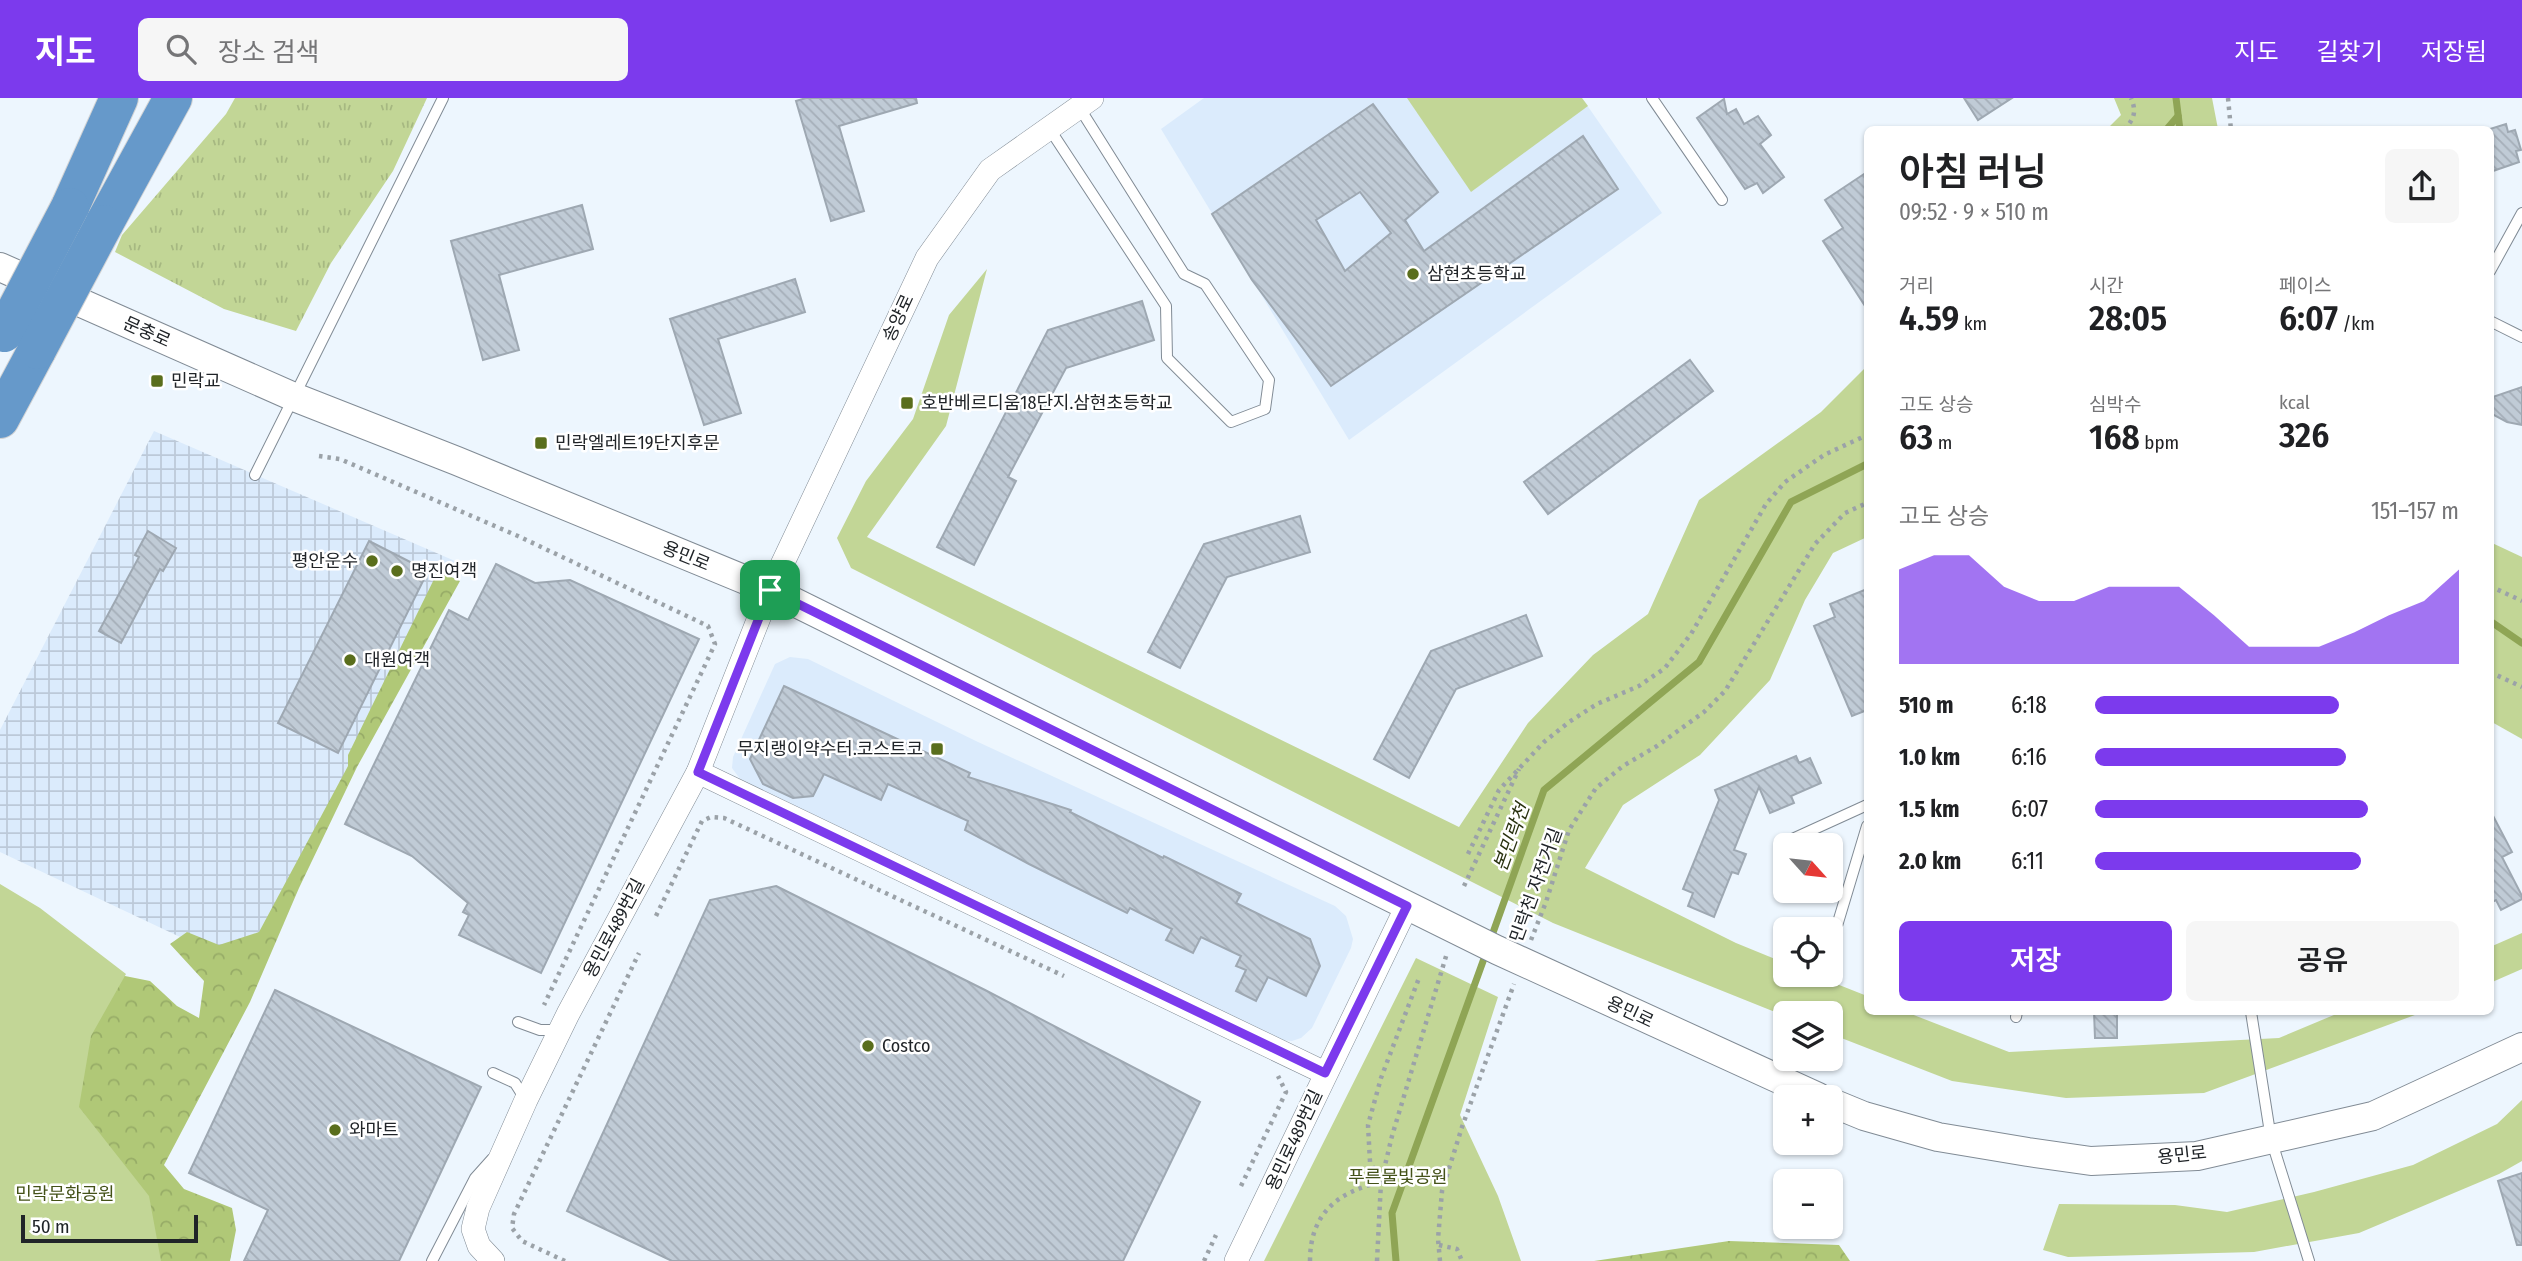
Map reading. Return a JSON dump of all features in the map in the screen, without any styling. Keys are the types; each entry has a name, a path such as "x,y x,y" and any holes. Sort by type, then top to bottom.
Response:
{"highway":[{"path":"0,419 14,341 119,98"},
{"path":"14,341 104,224 173,98"}],"street":[{"name":"송양로","path":"770,590 927,258 990,170 1086,103"},
{"name":"문충로","path":"0,267 294,397"},
{"name":"용민로","path":"294,397 770,590 1510,956 1792,1085"},
{"name":"용민로489번길","path":"494,1261 479,1245 473,1229 478,1208 526,1100 561,1030 698,772 770,590"},
{"path":"698,772 1325,1073"},
{"name":"용민로489번길","path":"1236,1261 1407,906"},
{"name":"용민로","path":"1843,1107 1938,1137 2091,1161 2197,1156 2373,1116 2522,1047"}],"lane":[{"path":"255,475 443,98"},
{"path":"1652,98 1721,200"},
{"path":"1049,128 1166,306 1167,358 1231,422 1265,409 1269,380 1205,284 1184,274 1086,103"},
{"path":"2494,264 2522,213"},
{"path":"2494,323 2522,337"},
{"path":"1806,833 1864,806"},
{"path":"1840,917 1864,836"},
{"path":"2251,1015 2272,1139 2309,1261"},
{"path":"518,1022 540,1030 561,1030"},
{"path":"493,1073 515,1083 526,1100"},
{"path":"432,1261 475,1178 510,1138"}],"path":[{"path":"2128,126 2136,109 2131,98"},
{"path":"2228,98 2231,126"},
{"path":"1468,854 1499,790 1521,765 1569,722 1597,704 1639,686 1665,668 1691,634 1772,497 1785,482 1824,455 1864,436"},
{"path":"319,456 340,459 518,536 708,626 715,644 544,1004"},
{"name":"민락천 자전거길","path":"1440,1261 1438,1245 1442,1191 1510,956 1546,902 1570,830 1596,788 1623,766 1657,746 1704,712 1725,691 1815,544 1845,513 1864,504"},
{"path":"2494,588 2522,601"},
{"path":"2494,674 2522,687"},
{"path":"1464,886 1521,765"},
{"path":"656,916 702,821 711,817 724,818 1065,976"},
{"path":"1377,1261 1381,1182 1392,1136 1455,929"},
{"path":"565,1261 522,1241 512,1228 514,1214 639,953"},
{"path":"1381,1182 1370,1162 1368,1125 1381,1078 1419,978"},
{"path":"1241,1186 1286,1092 1279,1076 1266,1070"},
{"path":"1310,1261 1314,1228 1325,1211 1336,1200 1360,1187 1381,1182"},
{"path":"1204,1261 1216,1235"},
{"path":"1438,1245 1457,1249 1462,1261"}],"shaded area":[{"name":"삼현초등학교","path":"1204,98 1582,98 1662,213 1349,440 1161,129"},
{"path":"154,431 455,561 250,970 0,852 0,730"},
{"path":"790,657 808,659 978,742 1335,906 1346,916 1353,939 1312,1028 1301,1038 1292,1041 1280,1040 740,779 732,768 733,757 775,664"}],"green space":[{"path":"235,98 427,98 393,171 331,263 296,331 224,309 115,252 122,235 226,114"},
{"path":"1407,98 1582,98 1588,106 1471,192"},
{"path":"2114,98 2212,98 2217,126 2110,126 2121,115"},
{"path":"987,269 946,426 867,537 1459,827 1528,723 1593,655 1648,614 1699,500 1821,412 1864,369 1864,538 1833,553 1805,600 1770,680 1700,755 1623,805 1585,868 1736,943 1773,958 1773,987 1843,986 1864,995 1864,1015 1914,1015 2009,1052 2279,1038 2334,1015 2415,1015 2204,1093 2066,1098 1952,1081 1843,1039 1843,1001 1773,1001 1773,1011 1553,923 851,568 837,538 866,481 913,419 949,315"},
{"path":"2494,544 2522,557 2522,739 2494,723"},
{"path":"438,571 460,581 357,767 299,888 250,1002 164,1165 184,1189 232,1208 236,1230 230,1261 0,1261 0,991 95,970 150,981 177,1006 199,1018 204,981 170,944 187,932 219,945 259,932 348,766 348,755"},
{"name":"민락문화공원","path":"0,884 40,908 126,974 91,1036 79,1107 149,1196 161,1261 0,1261"},
{"path":"2522,933 2522,969 2494,981 2494,945"},
{"name":"푸른물빛공원","path":"1416,958 1498,997 1460,1115 1498,1196 1521,1261 1264,1261"},
{"path":"2522,1100 2522,1161 2499,1174 2359,1233 2254,1252 2068,1257 2043,1250 2059,1204 2175,1205 2227,1212 2413,1165 2497,1124"},
{"path":"1729,1241 1839,1245 1850,1261 1594,1261"}],"building":[{"path":"806,98 916,98 917,103 839,126 864,211 831,221 796,101"},
{"path":"1964,98 2012,98 1978,120"},
{"path":"1724,99 1727,114 1736,109 1744,124 1758,116 1771,135 1760,144 1784,177 1763,193 1757,183 1745,189 1697,118"},
{"path":"1373,104 1438,192 1405,220 1424,251 1583,136 1618,189 1331,386 1252,280 1212,214","holes":["1360,192 1391,233 1345,271 1316,220"]},
{"path":"2506,124 2508,132 2515,130 2521,150 2516,151 2519,162 2494,171 2494,128"},
{"path":"1864,174 1864,304 1823,241 1843,228 1825,200"},
{"path":"582,205 593,249 499,275 519,350 483,360 451,241"},
{"path":"795,279 805,312 718,339 741,413 704,425 670,319"},
{"path":"1142,301 1154,340 1066,368 1008,477 1016,481 974,565 937,547 1048,330"},
{"path":"1690,360 1713,391 1548,514 1524,482"},
{"path":"2522,387 2522,425 2507,422 2494,415 2494,397"},
{"path":"1300,516 1310,552 1227,577 1180,668 1148,652 1204,544"},
{"path":"148,531 176,548 163,571 160,569 121,643 99,631 139,557 135,555"},
{"path":"369,541 428,571 338,753 278,723"},
{"path":"496,564 535,583 570,580 699,639 541,973 459,935 469,915 463,912 468,903 412,856 345,824 449,610 468,620"},
{"path":"1864,590 1864,711 1852,716 1814,626 1835,617 1830,604"},
{"path":"1526,615 1542,656 1456,689 1409,778 1374,759 1431,651"},
{"path":"784,686 970,773 968,777 1071,810 1070,812 1163,858 1164,856 1241,894 1236,903 1310,939 1320,966 1306,996 1268,977 1256,1001 1236,991 1246,970 1236,966 1241,956 1201,937 1193,953 1166,940 1172,929 1130,908 1127,913 1029,864 965,830 968,821 888,784 881,800 824,774 813,796 793,798 763,784 750,759"},
{"path":"1796,756 1799,763 1810,758 1821,783 1791,796 1794,803 1770,813 1759,787 1734,850 1746,854 1738,874 1732,872 1714,917 1688,906 1693,893 1683,889 1719,800 1715,790"},
{"path":"2494,818 2512,852 2502,857 2522,896 2522,899 2501,910 2496,900 2494,901"},
{"name":"Costco","path":"776,886 985,990 1200,1102 1123,1261 672,1261 567,1211 710,900"},
{"name":"와마트","path":"275,990 481,1087 399,1261 244,1261 268,1210 189,1173"},
{"path":"2094,1015 2117,1015 2117,1038 2095,1038"},
{"path":"2522,1173 2522,1245 2517,1245 2498,1181"}],"waterway":[{"name":"본민락천","path":"2176,98 2180,126"},
{"name":"본민락천","path":"2169,126 2178,116"},
{"name":"본민락천","path":"1490,941 1544,790 1699,662 1791,502 1864,466"},
{"path":"2494,624 2522,643"},
{"name":"본민락천","path":"1396,1261 1392,1213 1486,953"}],"place":[{"name":"삼현초등학교","path":"1413,274"},
{"name":"민락교","path":"157,381"},
{"name":"호반베르디움18단지.삼현초등학교","path":"907,403"},
{"name":"민락엘레트19단지후문","path":"541,443"},
{"name":"평안운수","path":"372,561"},
{"name":"명진여객","path":"397,571"},
{"name":"대원여객","path":"350,660"},
{"name":"무지랭이약수터.코스트코","path":"937,749"},
{"name":"Costco","path":"868,1046"},
{"name":"와마트","path":"335,1130"}],"route":[{"path":"770,590 1407,906 1325,1073 698,772 770,590"}]}
